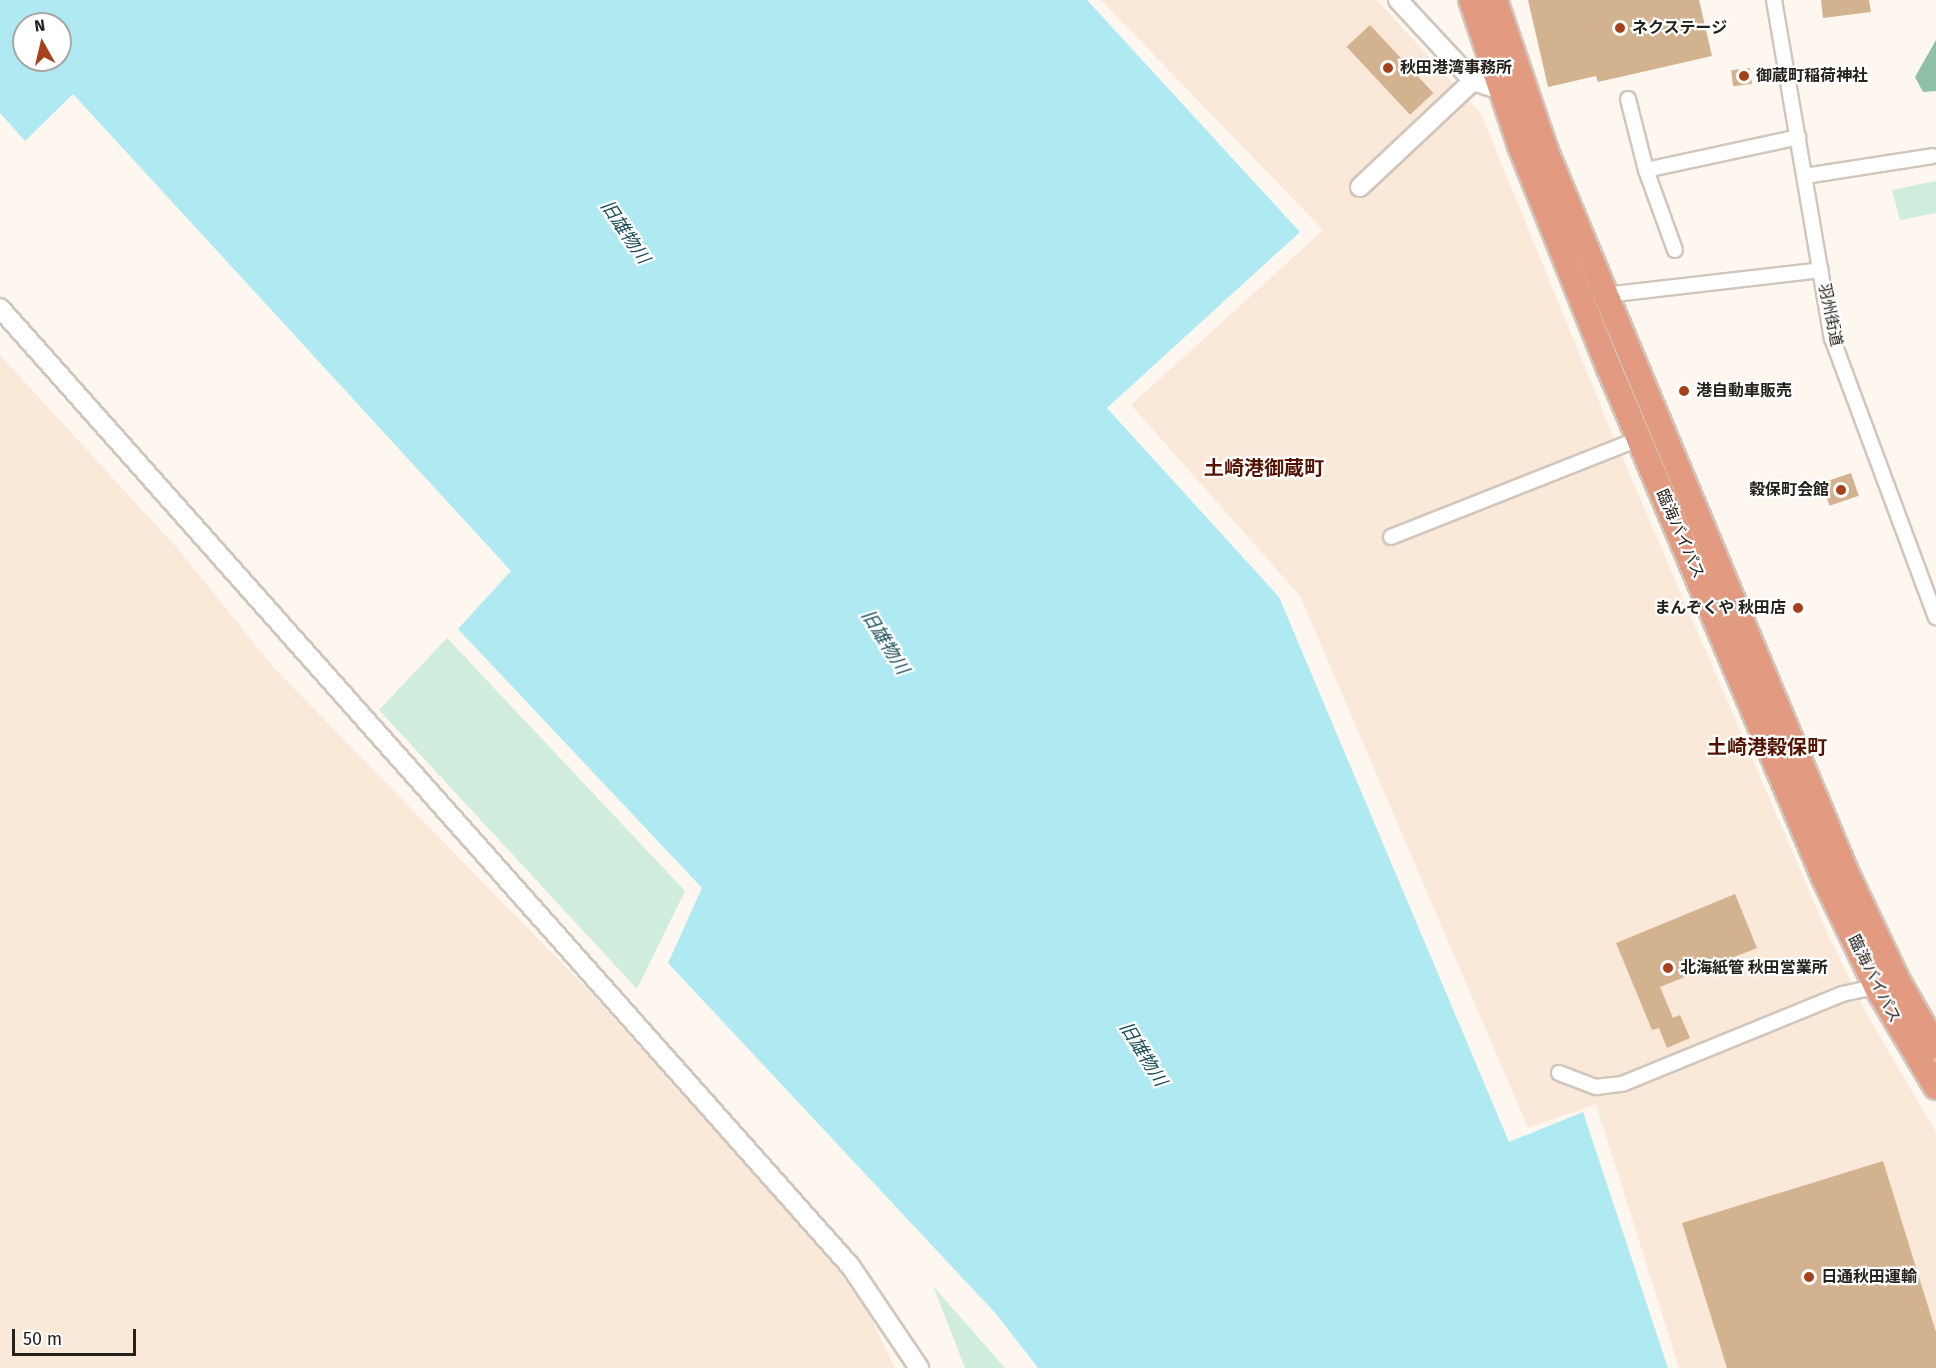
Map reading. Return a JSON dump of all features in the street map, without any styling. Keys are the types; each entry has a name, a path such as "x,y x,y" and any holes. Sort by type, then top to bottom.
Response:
{"highway":[{"name":"臨海バイパス","path":"1471,0 1605,295 1848,876 1887,984 1936,1047"},
{"name":"臨海バイパス","path":"1495,0 1514,93 1638,439 1824,878 1887,984 1936,1086"}],"street":[{"path":"1398,0 1473,81 1514,93"},
{"name":"羽州街道","path":"1774,0 1832,338 1933,602 1936,617"},
{"path":"1360,187 1473,81"},
{"path":"1628,99 1646,170 1675,250"},
{"path":"1646,170 1798,137"},
{"path":"1805,176 1932,156"},
{"path":"1605,295 1821,270"},
{"path":"0,308 851,1267 919,1368"},
{"path":"1391,537 1638,439"},
{"path":"1559,1073 1596,1087 1622,1084 1842,994 1887,984"}],"shaded area":[{"path":"1101,0 1377,0 1481,114 1611,431 1826,930 1866,1013 1936,1132 1936,1368 1679,1368 1596,1104 1528,1128 1300,596 1131,405 1323,230"},
{"path":"0,355 176,547 276,670 589,991 818,1244 867,1310 895,1368 0,1368"}],"green space":[{"path":"1936,40 1936,91 1923,92 1915,77"},
{"path":"1936,181 1936,213 1900,220 1892,190"},
{"path":"447,638 685,891 637,989 379,710"},
{"path":"933,1286 1005,1368 965,1368"}],"water":[{"name":"旧雄物川","path":"0,0 1087,0 1300,232 1107,408 1279,597 1509,1142 1583,1112 1668,1368 1038,1368 997,1315 668,963 702,888 458,629 511,571 73,94 25,141 0,113"}],"building":[{"name":"ネクステージ","path":"1528,0 1699,0 1712,56 1598,82 1596,76 1548,87"},
{"path":"1821,0 1869,0 1871,12 1823,18"},
{"name":"秋田港湾事務所","path":"1370,25 1433,93 1410,115 1347,47"},
{"name":"御蔵町稲荷神社","path":"1750,68 1752,84 1733,86 1731,70"},
{"name":"穀保町会館","path":"1851,473 1859,496 1830,506 1822,483"},
{"name":"北海紙管 秋田営業所","path":"1735,894 1757,948 1660,987 1673,1018 1680,1015 1690,1038 1667,1048 1659,1028 1652,1030 1616,943"},
{"name":"日通秋田運輸","path":"1883,1161 1936,1332 1936,1368 1727,1368 1682,1223"}],"place":[{"name":"ネクステージ","path":"1620,28"},
{"name":"秋田港湾事務所","path":"1388,68"},
{"name":"御蔵町稲荷神社","path":"1744,76"},
{"name":"港自動車販売","path":"1684,391"},
{"name":"穀保町会館","path":"1841,490"},
{"name":"まんぞくや 秋田店","path":"1798,608"},
{"name":"北海紙管 秋田営業所","path":"1668,968"},
{"name":"日通秋田運輸","path":"1809,1277"}],"district":[{"name":"土崎港御蔵町","path":"1264,468"},
{"name":"土崎港穀保町","path":"1767,747"}]}
